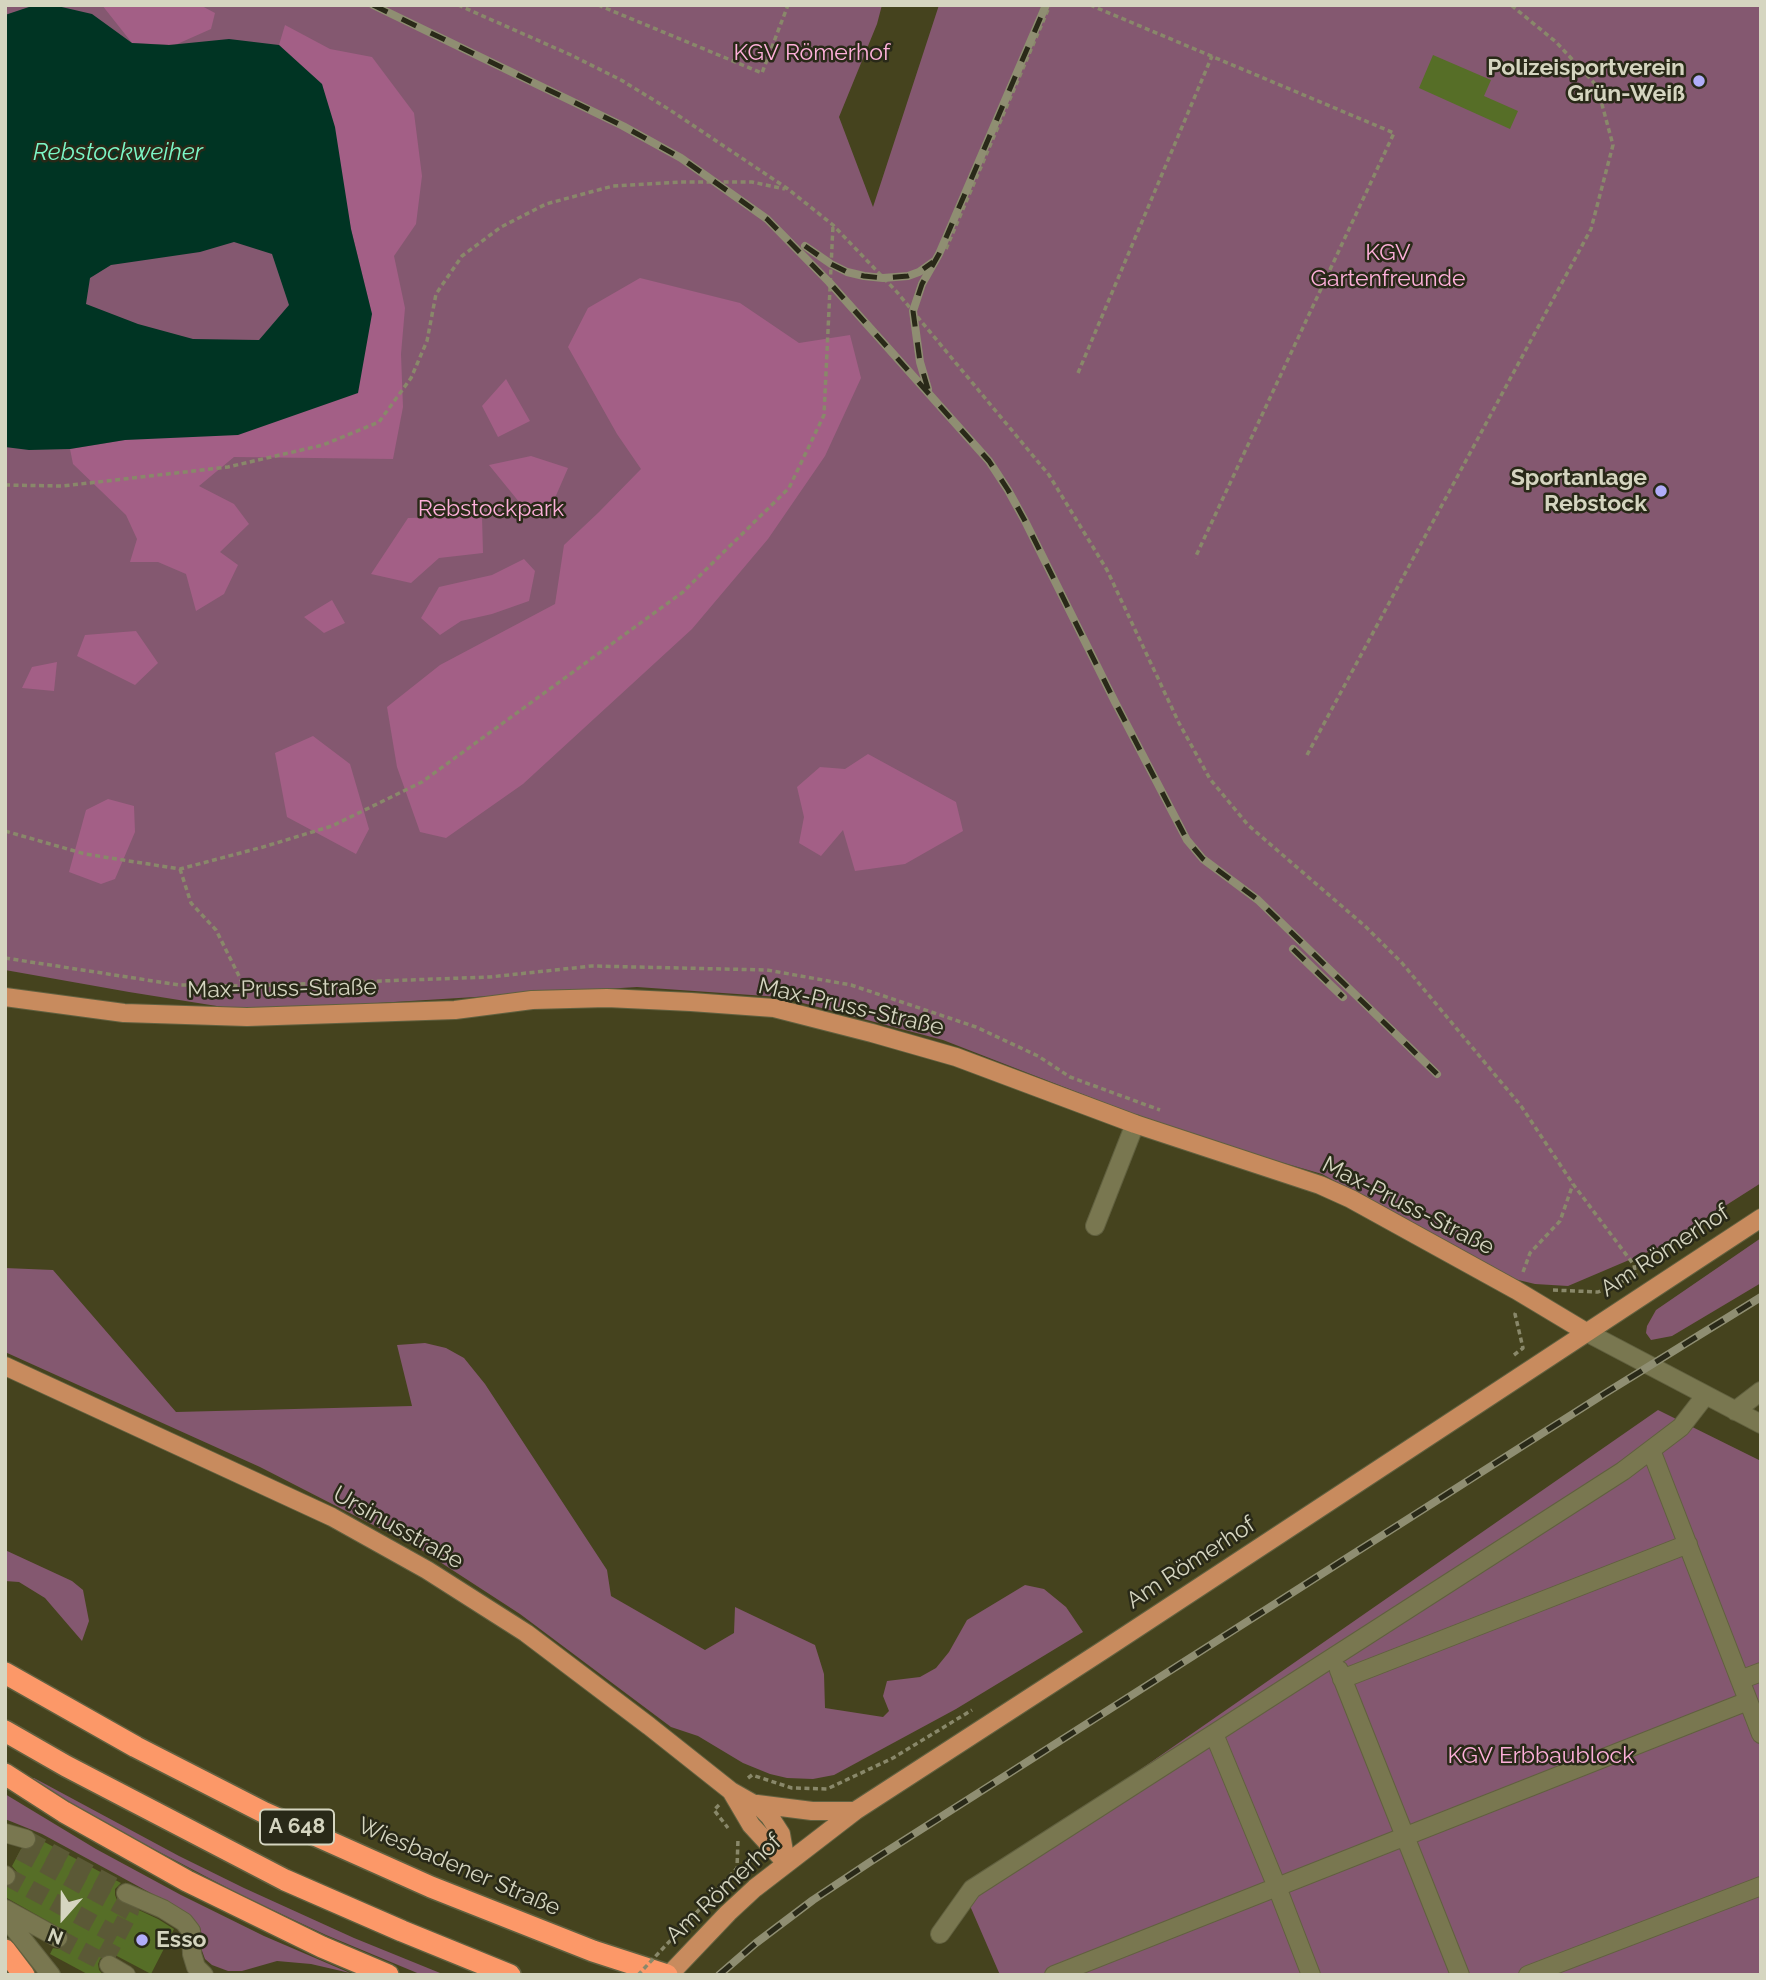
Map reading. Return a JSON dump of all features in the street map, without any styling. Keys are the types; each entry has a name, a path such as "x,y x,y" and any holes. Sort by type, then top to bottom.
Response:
{"highway":[{"name":"Wiesbadener Straße","path":"8,1674 136,1747 263,1812 443,1892 593,1951 668,1975"},
{"name":"A 648","path":"5,1731 66,1766 285,1880 510,1975"},
{"path":"5,1774 64,1812 187,1881 322,1947 388,1975"},
{"path":"5,1951 24,1975"}],"main road":[{"name":"Max-Pruss-Straße","path":"5,997 124,1013 247,1017 455,1010 532,1000 607,998 774,1009 956,1057 1135,1124 1320,1185 1351,1199 1586,1332"},
{"name":"Am Römerhof","path":"668,1975 728,1913 786,1863 855,1811 1761,1218"},
{"name":"Ursinusstraße","path":"5,1366 332,1517 427,1570 526,1633 732,1791 761,1808 781,1834 786,1863"},
{"name":"Ursinusstraße","path":"732,1791 751,1825 786,1863"},
{"name":"Ursinusstraße","path":"753,1803 792,1809 855,1811"}],"street":[{"path":"1095,1226 1135,1124"},
{"path":"1586,1332 1761,1424"},
{"path":"1735,1411 1761,1391"},
{"path":"940,1934 972,1889 1623,1471 1681,1427 1705,1396"},
{"path":"1651,1450 1761,1734"},
{"path":"1342,1679 1688,1544"},
{"path":"1334,1657 1460,1975"},
{"path":"1740,1680 1761,1672"},
{"path":"1054,1975 1748,1701"},
{"path":"1214,1734 1311,1975"},
{"path":"5,1833 23,1845 5,1839"},
{"path":"1528,1975 1761,1886"},
{"path":"131,1900 184,1922 191,1931 192,1954 196,1967 204,1975"},
{"path":"5,1909 58,1938"},
{"path":"5,1917 51,1975"},
{"path":"109,1965 126,1975"}],"path":[{"path":"458,5 571,55 621,80 670,110 788,189 833,225 896,291 1049,475 1107,570 1179,723 1210,779 1248,825 1402,963 1521,1106 1573,1184 1634,1265 1636,1276 1606,1289"},
{"path":"599,5 762,73 788,5"},
{"path":"946,249 1050,5"},
{"path":"1090,5 1394,133 1195,558"},
{"path":"1307,755 1591,229 1613,145 1597,86 1556,42 1511,5"},
{"path":"1078,373 1212,56"},
{"path":"5,485 63,485 228,467 323,445 379,422 411,378 427,341 436,294 462,256 501,227 546,204 613,186 752,182 788,189"},
{"path":"5,831 85,854 180,869 332,827 422,782 683,592 789,488 824,415 833,225"},
{"path":"180,869 191,903 215,930 244,986 248,1011"},
{"path":"5,958 179,985 244,986"},
{"path":"1513,1356 1523,1348 1515,1314 1530,1253 1560,1222 1573,1184"},
{"path":"638,1975 737,1868 739,1840 714,1810 752,1775 792,1788 827,1788 893,1758 977,1707"}],"green space":[{"name":"Rebstockpark","path":"5,5 882,5 877,24 839,117 873,207 939,5 1761,5 1761,1183 1662,1246 1568,1286 1535,1284 1510,1278 1322,1174 1190,1136 943,1040 780,997 637,987 248,1011 5,970"},
{"path":"1761,1238 1761,1283 1672,1336 1651,1340 1646,1333 1647,1326 1656,1310"},
{"path":"5,1268 53,1270 176,1412 412,1406 397,1345 425,1343 446,1348 464,1358 485,1384 607,1570 611,1596 705,1650 734,1633 735,1607 815,1645 824,1674 825,1708 883,1717 889,1711 883,1696 887,1681 920,1677 936,1668 949,1652 967,1620 1025,1585 1044,1589 1066,1607 1083,1632 956,1709 834,1775 813,1779 770,1774 743,1763 698,1736 671,1727 520,1614 420,1549 260,1467 5,1352"},
{"name":"KGV Erbbaublock","path":"1658,1410 1761,1461 1761,1975 1000,1975 964,1892"},
{"path":"5,1550 72,1581 83,1590 89,1621 82,1641 45,1598 19,1582 5,1581"},
{"path":"31,1778 244,1888 354,1938 445,1975 422,1975 326,1935 241,1895 112,1827"},
{"path":"5,1794 96,1849 181,1895 264,1936 350,1973 311,1964 277,1961 242,1971 228,1971 212,1965 205,1959 201,1948 200,1927 188,1916 42,1834 5,1819"}],"shaded area":[{"path":"102,5 200,5 215,13 211,29 175,45 132,43"},
{"path":"285,25 330,49 372,57 414,113 422,176 416,224 394,256 405,308 401,354 403,407 393,459 234,457 199,486 234,504 249,524 220,552 238,565 224,594 196,611 186,574 158,562 130,562 137,539 126,515 73,464 70,449 125,440 372,314 351,229 322,84 279,45"},
{"path":"640,278 740,303 799,343 850,335 861,378 825,456 768,539 692,629 523,784 446,838 420,832 397,767 387,707 440,665 555,604 564,545 641,469 617,434 568,347 588,308"},
{"path":"506,379 530,421 498,437 482,406"},
{"path":"531,456 568,468 551,507 524,508 489,465"},
{"path":"482,516 483,553 439,558 411,583 371,574 408,518"},
{"path":"524,559 535,571 529,601 461,621 440,635 421,618 439,587 492,575"},
{"path":"332,600 345,623 324,633 304,617"},
{"path":"136,631 158,663 135,685 77,656 85,635"},
{"path":"57,662 54,691 22,688 32,667"},
{"path":"313,736 350,764 369,829 356,854 287,817 275,753"},
{"path":"868,754 956,802 963,831 905,864 855,871 843,830 821,856 799,843 804,817 797,787 820,767 845,769"},
{"path":"108,799 134,806 135,832 115,879 101,884 69,872 86,810"}],"water":[{"name":"Rebstockweiher","path":"35,5 53,5 92,14 132,43 169,45 229,39 279,45 322,84 335,127 351,229 372,314 358,393 238,435 125,440 70,449 29,450 5,447 5,15","holes":["234,242 272,254 289,305 259,340 193,339 138,324 86,304 90,278 111,265 200,252"]}],"building":[{"path":"1433,55 1491,80 1484,96 1518,111 1510,129 1419,88"},
{"path":"37,1838 121,1883 115,1889 117,1900 174,1929 151,1974 108,1954 100,1959 98,1964 103,1975 89,1975 50,1954 53,1948 59,1949 68,1944 67,1932 5,1897 5,1887 17,1880 17,1872 12,1866 21,1849 33,1848"}],"tunnel":[{"path":"26,1839 126,1893"},
{"path":"20,1851 130,1911 117,1936"},
{"path":"6,1876 117,1936 103,1962 109,1965"},
{"path":"58,1938 103,1962"}],"railway":[{"path":"373,5 623,126 681,158 767,219 829,282 989,461 1025,521 1187,840 1203,859 1258,900 1437,1074"},
{"path":"928,389 920,362 913,311 922,284 939,254 1046,5"},
{"path":"805,246 831,264 864,276 908,276 933,262"},
{"path":"1293,949 1343,997"},
{"path":"719,1975 813,1900 870,1862 1604,1394 1761,1297"}],"place":[{"name":"Polizeisportverein Grün-Weiß","path":"1699,81"},
{"name":"Sportanlage Rebstock","path":"1661,491"},
{"name":"Esso","path":"142,1940"}],"park label":[{"name":"KGV Römerhof","path":"812,53"},
{"name":"KGV Gartenfreunde","path":"1388,266"}]}
